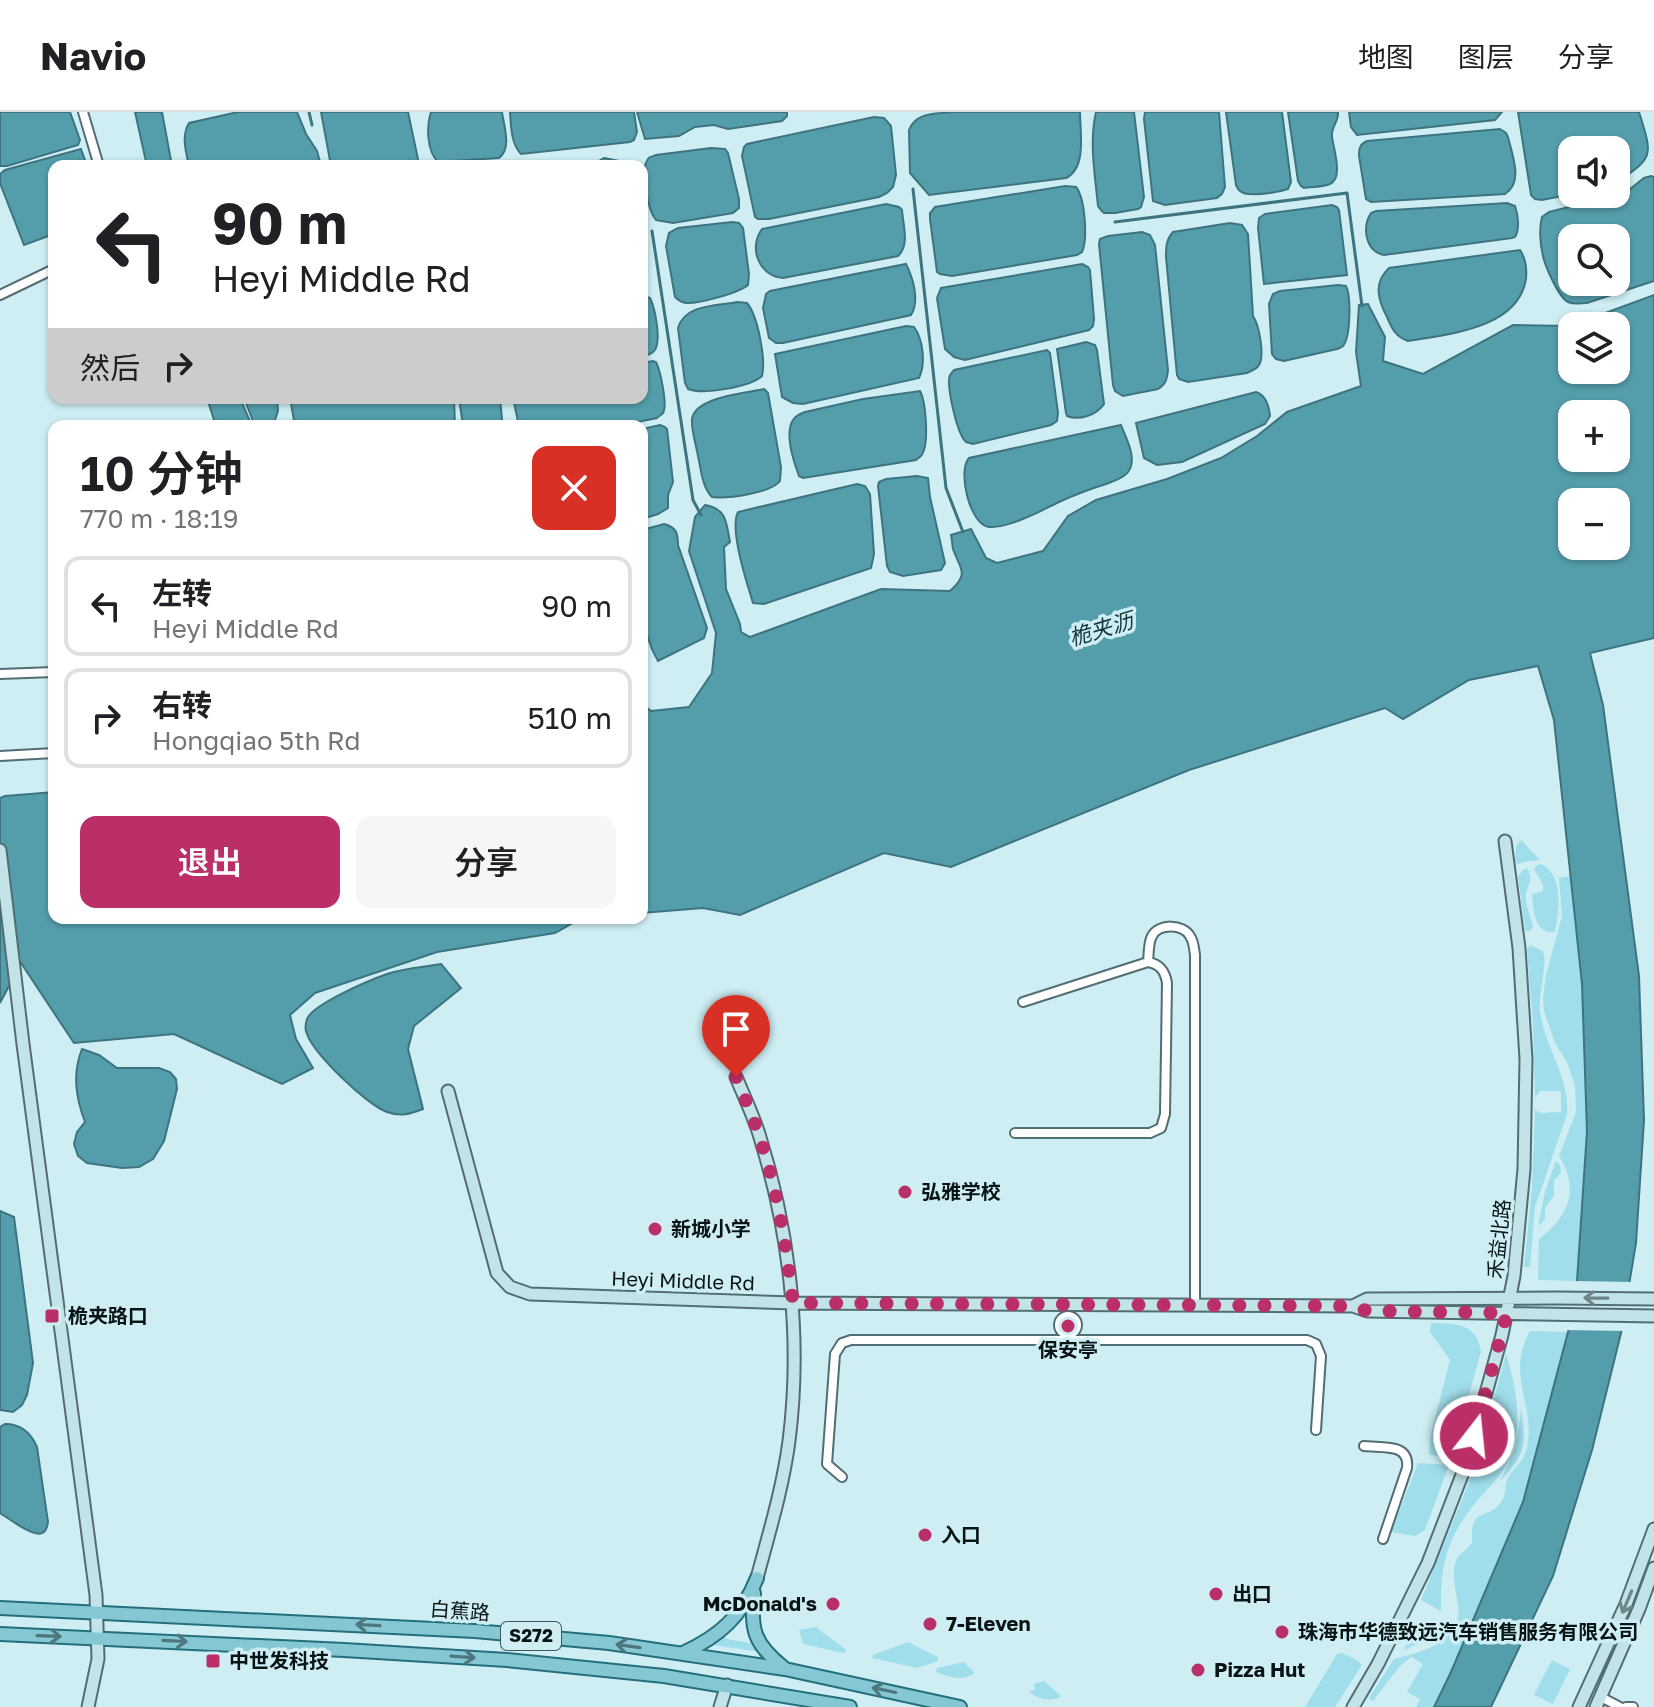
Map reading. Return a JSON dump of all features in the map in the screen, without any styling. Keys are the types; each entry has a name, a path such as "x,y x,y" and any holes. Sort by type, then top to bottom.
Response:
{"main road":[{"path":"683,1653 713,1638 728,1625 751,1593 757,1578"},
{"path":"757,1578 752,1609 754,1630 762,1648 785,1669"},
{"name":"白蕉路","path":"0,1608 475,1631 609,1643 785,1669 960,1707"},
{"name":"S272","path":"0,1634 507,1660 664,1676 850,1707"}],"street":[{"path":"83,112 97,160"},
{"path":"0,295 48,272"},
{"path":"0,674 48,672"},
{"path":"0,756 48,753"},
{"name":"禾益北路","path":"1353,1707 1428,1563 1448,1513 1467,1462 1502,1335 1514,1276 1524,1169 1526,1059 1519,948 1505,841"},
{"path":"0,850 96,1595 98,1659 88,1707"},
{"path":"1148,962 1151,938 1160,929 1176,927 1190,935 1195,955 1195,1305"},
{"path":"1015,1133 1154,1132 1161,1128 1165,1114 1166,979 1162,968 1148,962 1023,1002"},
{"path":"736,1077 758,1133 773,1189 786,1247 793,1303 789,1442 757,1578"},
{"name":"Heyi Middle Rd","path":"448,1091 497,1273 510,1287 530,1294 1069,1310 1195,1305 1353,1306 1367,1311 1637,1315 1654,1318"},
{"name":"Heyi Middle Rd","path":"1353,1306 1367,1299 1654,1298"},
{"path":"1068,1338 1059,1326 1069,1310"},
{"path":"842,1477 827,1464 836,1351 842,1343 851,1340 1310,1340 1319,1347 1321,1356 1316,1430"},
{"path":"1364,1446 1400,1450 1408,1460 1383,1539"},
{"path":"1620,1707 1598,1702 1646,1582 1654,1529"},
{"path":"1579,1707 1654,1568"},
{"path":"720,1707 727,1685"},
{"path":"1626,1707 1633,1707"}],"shaded area":[{"path":"1521,840 1540,860 1515,862 1516,846"},
{"path":"1541,864 1548,869 1557,885 1555,932 1548,932 1539,926 1535,915 1532,896 1543,891 1543,885 1534,869"},
{"path":"1527,868 1530,881 1526,900 1533,926 1531,931 1525,931 1518,876"},
{"path":"1571,876 1582,984 1587,1131 1577,1281 1538,1280 1539,1239 1564,1212 1570,1191 1559,1156 1576,1112 1575,1086 1567,1062 1555,1043 1543,999 1546,975 1562,916 1559,878"},
{"path":"1530,945 1543,951 1540,1012 1565,1088 1567,1114 1535,1207 1530,1267 1524,1267 1532,1188 1535,1110 1541,1113 1561,1112 1561,1091 1540,1091 1535,1098 1527,950"},
{"path":"1556,1161 1561,1173 1554,1181 1554,1196 1545,1207 1545,1220 1538,1226 1545,1192"},
{"path":"1431,1323 1463,1326 1474,1335 1481,1351 1452,1457 1429,1455 1430,1438 1450,1360 1430,1332"},
{"path":"1530,1331 1568,1332 1523,1502 1451,1672 1434,1707 1416,1707 1420,1699 1407,1692 1423,1664 1411,1657 1400,1666 1373,1701 1369,1698 1394,1659 1439,1643 1454,1628 1458,1617 1454,1577 1456,1561 1472,1543 1476,1518 1496,1508 1502,1501 1507,1480 1526,1452 1528,1417 1520,1362"},
{"path":"1506,1354 1517,1406 1514,1444 1503,1470 1466,1515 1452,1540 1444,1566 1441,1611 1421,1600 1468,1485"},
{"path":"1521,1407 1524,1439 1520,1455 1500,1481 1515,1445"},
{"path":"1418,1463 1449,1465 1425,1530 1415,1536 1391,1532"},
{"path":"1425,1626 1436,1627 1422,1642 1404,1650 1412,1635"},
{"path":"816,1627 846,1652 803,1644 799,1630"},
{"path":"723,1638 754,1644 760,1652 713,1645"},
{"path":"908,1642 938,1657 938,1661 917,1668 872,1658 873,1655"},
{"path":"1342,1653 1362,1665 1335,1707 1305,1707 1337,1654"},
{"path":"1552,1660 1570,1669 1553,1704 1534,1695"},
{"path":"964,1662 975,1673 960,1678 936,1672 937,1668"},
{"path":"1044,1681 1060,1697 1044,1699 1029,1692 1035,1689 1034,1684"}],"water":[{"path":"0,112 70,112 80,140 78,145 0,166"},
{"path":"135,112 162,112 171,160 146,160"},
{"path":"238,112 297,112 319,160 188,160 185,139 189,123"},
{"path":"321,112 408,112 418,160 330,160"},
{"path":"431,112 502,112 505,149 499,158 436,160 428,138"},
{"path":"510,112 634,112 637,132 630,142 521,154 513,140"},
{"path":"637,112 787,112 787,116 782,121 728,129 714,125 695,127 679,136 645,139"},
{"path":"954,112 1080,112 1081,149 1077,166 1066,178 929,195 910,173 909,130 921,117"},
{"path":"1096,112 1134,112 1144,197 1138,209 1104,213 1098,206 1093,147"},
{"path":"1145,112 1219,112 1225,187 1222,194 1217,198 1165,205 1153,201"},
{"path":"1226,112 1282,112 1291,182 1288,189 1256,194 1239,190"},
{"path":"1288,112 1338,112 1332,133 1336,176 1330,184 1304,188 1298,181"},
{"path":"1349,112 1502,112 1495,120 1357,135 1351,127"},
{"path":"1518,112 1639,112 1648,147 1644,161 1638,167 1630,173 1630,136 1558,136 1558,197 1542,200 1531,195"},
{"path":"874,117 884,118 891,126 896,175 893,187 887,193 769,219 755,217 742,156 747,144"},
{"path":"1500,129 1508,137 1515,168 1514,183 1505,194 1371,202 1366,199 1359,156 1360,147 1365,142"},
{"path":"81,149 85,160 48,160 48,236 24,245 0,183 0,174"},
{"path":"725,149 739,208 733,213 673,223 656,220 648,201 648,160 656,155"},
{"path":"1654,177 1654,281 1630,289 1630,224 1558,224 1558,290 1544,261 1540,236 1542,217 1565,208 1630,208 1630,189 1644,178"},
{"path":"1065,186 1076,187 1082,200 1085,229 1082,252 952,276 937,272 930,219 935,207"},
{"path":"1507,203 1515,206 1518,217 1517,234 1512,238 1384,255 1373,249 1367,238 1368,219 1376,211"},
{"path":"886,204 902,210 905,241 898,256 783,278 768,272 758,260 756,244 762,229"},
{"path":"1332,205 1339,210 1347,275 1264,284 1259,218 1265,214"},
{"path":"739,223 743,228 748,285 709,300 692,303 680,301 675,297 666,246 669,233 678,228"},
{"path":"1230,223 1242,225 1248,234 1253,316 1260,340 1261,360 1257,368 1247,373 1188,382 1177,375 1167,244 1173,232"},
{"path":"1142,232 1150,235 1155,245 1168,370 1166,381 1158,389 1123,396 1115,391 1113,385 1099,244 1100,239 1108,236"},
{"path":"1520,250 1525,260 1526,279 1520,296 1510,309 1496,319 1461,331 1408,341 1393,329 1379,292 1381,280 1389,268"},
{"path":"906,264 915,296 911,315 783,343 769,338 763,308 766,294 770,291"},
{"path":"1082,264 1090,270 1094,319 1089,330 965,360 954,357 945,349 937,298 941,288"},
{"path":"1346,286 1349,298 1349,325 1343,346 1284,361 1276,359 1272,354 1269,304 1273,294"},
{"name":"桅夹沥","path":"1654,295 1654,638 1590,653 1603,705 1639,976 1644,1120 1636,1243 1621,1333 1592,1450 1553,1576 1491,1707 1434,1707 1523,1502 1568,1332 1577,1281 1587,1131 1582,984 1554,720 1538,666 1469,680 1403,719 1385,708 1189,770 951,867 884,853 740,915 703,908 648,913 648,709 651,711 689,707 712,673 716,633 689,551 695,517 705,505 722,513 726,523 730,542 724,547 726,589 741,632 750,637 881,589 950,591 962,575 951,535 971,529 986,558 997,563 1043,551 1068,516 1096,500 1167,479 1221,458 1257,436 1287,412 1361,386 1356,352 1359,305 1368,304 1385,337 1383,361 1423,374 1513,325 1558,326 1558,384 1630,384 1630,312 1608,312"},
{"path":"1562,296 1608,296 1575,304"},
{"path":"648,297 658,333 656,347 650,354"},
{"path":"747,303 755,318 762,349 762,376 747,384 726,389 688,389 678,328 682,320 694,310"},
{"path":"906,326 914,327 921,344 923,358 919,378 803,404 782,397 775,354"},
{"path":"1086,342 1095,345 1097,350 1104,404 1092,414 1067,416 1057,349"},
{"path":"1047,350 1050,353 1057,421 973,444 966,442 950,395 949,378 954,370"},
{"path":"648,362 656,362 663,388 664,409 657,418 518,420 514,404 648,404"},
{"path":"764,389 768,393 781,467 780,481 758,492 712,497 704,483 693,432 695,412 722,397"},
{"path":"920,391 926,437 923,452 916,460 803,478 799,476 789,433 797,416 863,399"},
{"path":"1256,392 1265,398 1269,408 1270,416 1265,424 1182,462 1157,465 1144,458 1136,423"},
{"path":"209,404 243,404 249,420 214,420"},
{"path":"246,404 277,404 275,420 253,420"},
{"path":"291,404 454,404 455,420 294,420"},
{"path":"460,404 501,404 502,420 462,420"},
{"path":"660,425 667,429 673,482 668,495 668,508 648,517 648,428"},
{"path":"1121,425 1132,461 1123,476 1034,515 998,527 982,524 976,517 965,485 964,474 969,458"},
{"path":"928,478 945,563 941,570 903,576 890,572 887,566 878,486 886,479"},
{"path":"857,484 865,486 870,494 874,554 871,568 764,604 753,603 737,543 738,512"},
{"path":"664,524 677,534 707,628 704,638 658,661 648,636 648,528"},
{"path":"48,792 48,924 571,924 555,933 437,952 315,993 290,1015 296,1039 313,1068 282,1084 174,1034 74,1043 21,963 0,1003 0,798"},
{"path":"441,964 461,988 414,1026 408,1049 423,1109 405,1114 387,1112 341,1077 318,1052 306,1029 307,1019 320,1006 368,981 400,970"},
{"path":"82,1049 99,1055 117,1068 159,1068 170,1072 176,1079 177,1089 164,1141 153,1159 139,1167 87,1163 78,1156 74,1144 77,1132 85,1122 76,1086"},
{"path":"0,1211 14,1217 33,1363 27,1395 22,1405 13,1412 0,1410"},
{"path":"5,1424 24,1430 37,1447 48,1522 42,1533 27,1530 0,1513 0,1427"}],"pier":[{"path":"1573,1281 1634,1282 1625,1331 1564,1330"}],"waterway":[{"path":"309,112 312,125"},
{"path":"913,189 946,488 963,532"},
{"path":"1115,222 1347,193 1362,306"},
{"path":"652,231 693,500 701,515"}],"place":[{"name":"弘雅学校","path":"905,1192"},
{"name":"新城小学","path":"655,1229"},
{"name":"桅夹路口","path":"52,1316"},
{"name":"保安亭","path":"1068,1326"},
{"name":"入口","path":"925,1535"},
{"name":"出口","path":"1216,1594"},
{"name":"McDonald's","path":"833,1604"},
{"name":"7-Eleven","path":"930,1624"},
{"name":"珠海市华德致远汽车销售服务有限公司","path":"1282,1632"},
{"name":"中世发科技","path":"213,1661"},
{"name":"Pizza Hut","path":"1198,1670"}],"route":[{"path":"736,1077 758,1133 773,1189 786,1247 793,1303 1353,1306 1367,1311 1507,1313 1474,1436"}]}
